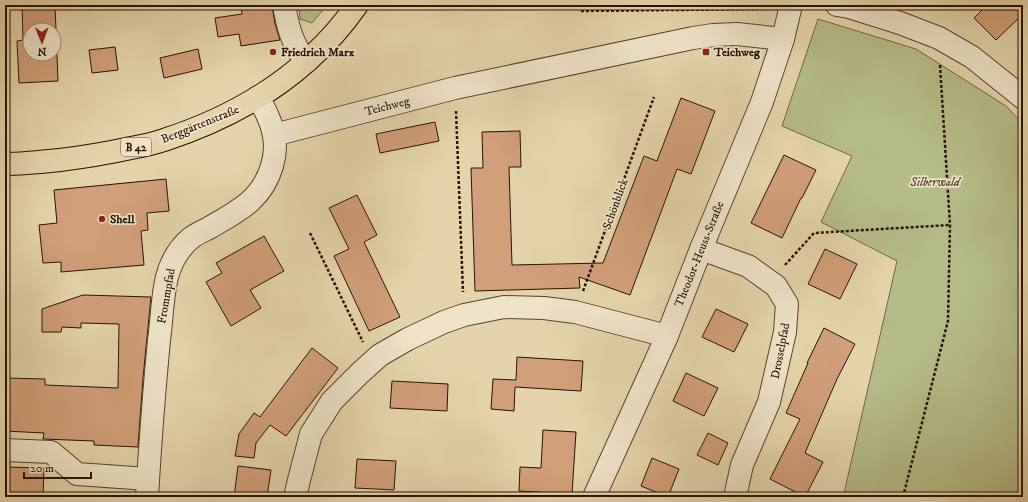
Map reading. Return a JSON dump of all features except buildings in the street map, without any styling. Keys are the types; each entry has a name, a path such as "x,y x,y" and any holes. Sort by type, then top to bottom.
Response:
{"main road":[{"name":"Berggärtenstraße","path":"5,164 79,158 109,153 162,141 220,118 258,98 306,62 335,34 357,5"}],"street":[{"path":"284,5 287,24 297,50 306,62"},
{"path":"837,5 849,7 900,23 939,38 972,57 1023,98"},
{"name":"Theodor-Heuss-Straße","path":"594,497 667,336 700,249 762,102 783,39 790,7"},
{"name":"Teichweg","path":"274,135 455,88 693,38 713,35 738,34 783,39"},
{"name":"Frommpfad","path":"147,488 158,353 164,295 168,276 174,260 191,238 239,210 252,200 262,190 270,175 275,149 274,135 271,123 258,98"},
{"name":"Drosselpfad","path":"700,249 748,266 776,286 787,304 785,332 769,402 742,465 736,497"},
{"path":"295,497 311,434 332,401 380,355 408,338 444,322 464,315 504,307 544,308 575,312 667,336"},
{"path":"5,450 51,452 76,474 147,488"}],"path":[{"path":"709,9 713,5"},
{"path":"581,11 790,7"},
{"path":"903,497 948,321 950,225 939,38"},
{"name":"Schönblick","path":"575,312 654,97"},
{"path":"456,107 464,315"},
{"path":"770,282 814,233 950,225"},
{"path":"310,233 373,362"}],"green space":[{"path":"299,5 327,5 312,23 300,19"},
{"name":"Silberwald","path":"818,19 916,49 1006,106 1023,124 1023,497 845,497 845,489 897,261 821,222 852,156 782,126"}],"place":[{"name":"Friedrich Marx","path":"273,52"},
{"name":"Teichweg","path":"706,52"},
{"name":"Shell","path":"102,219"}]}
